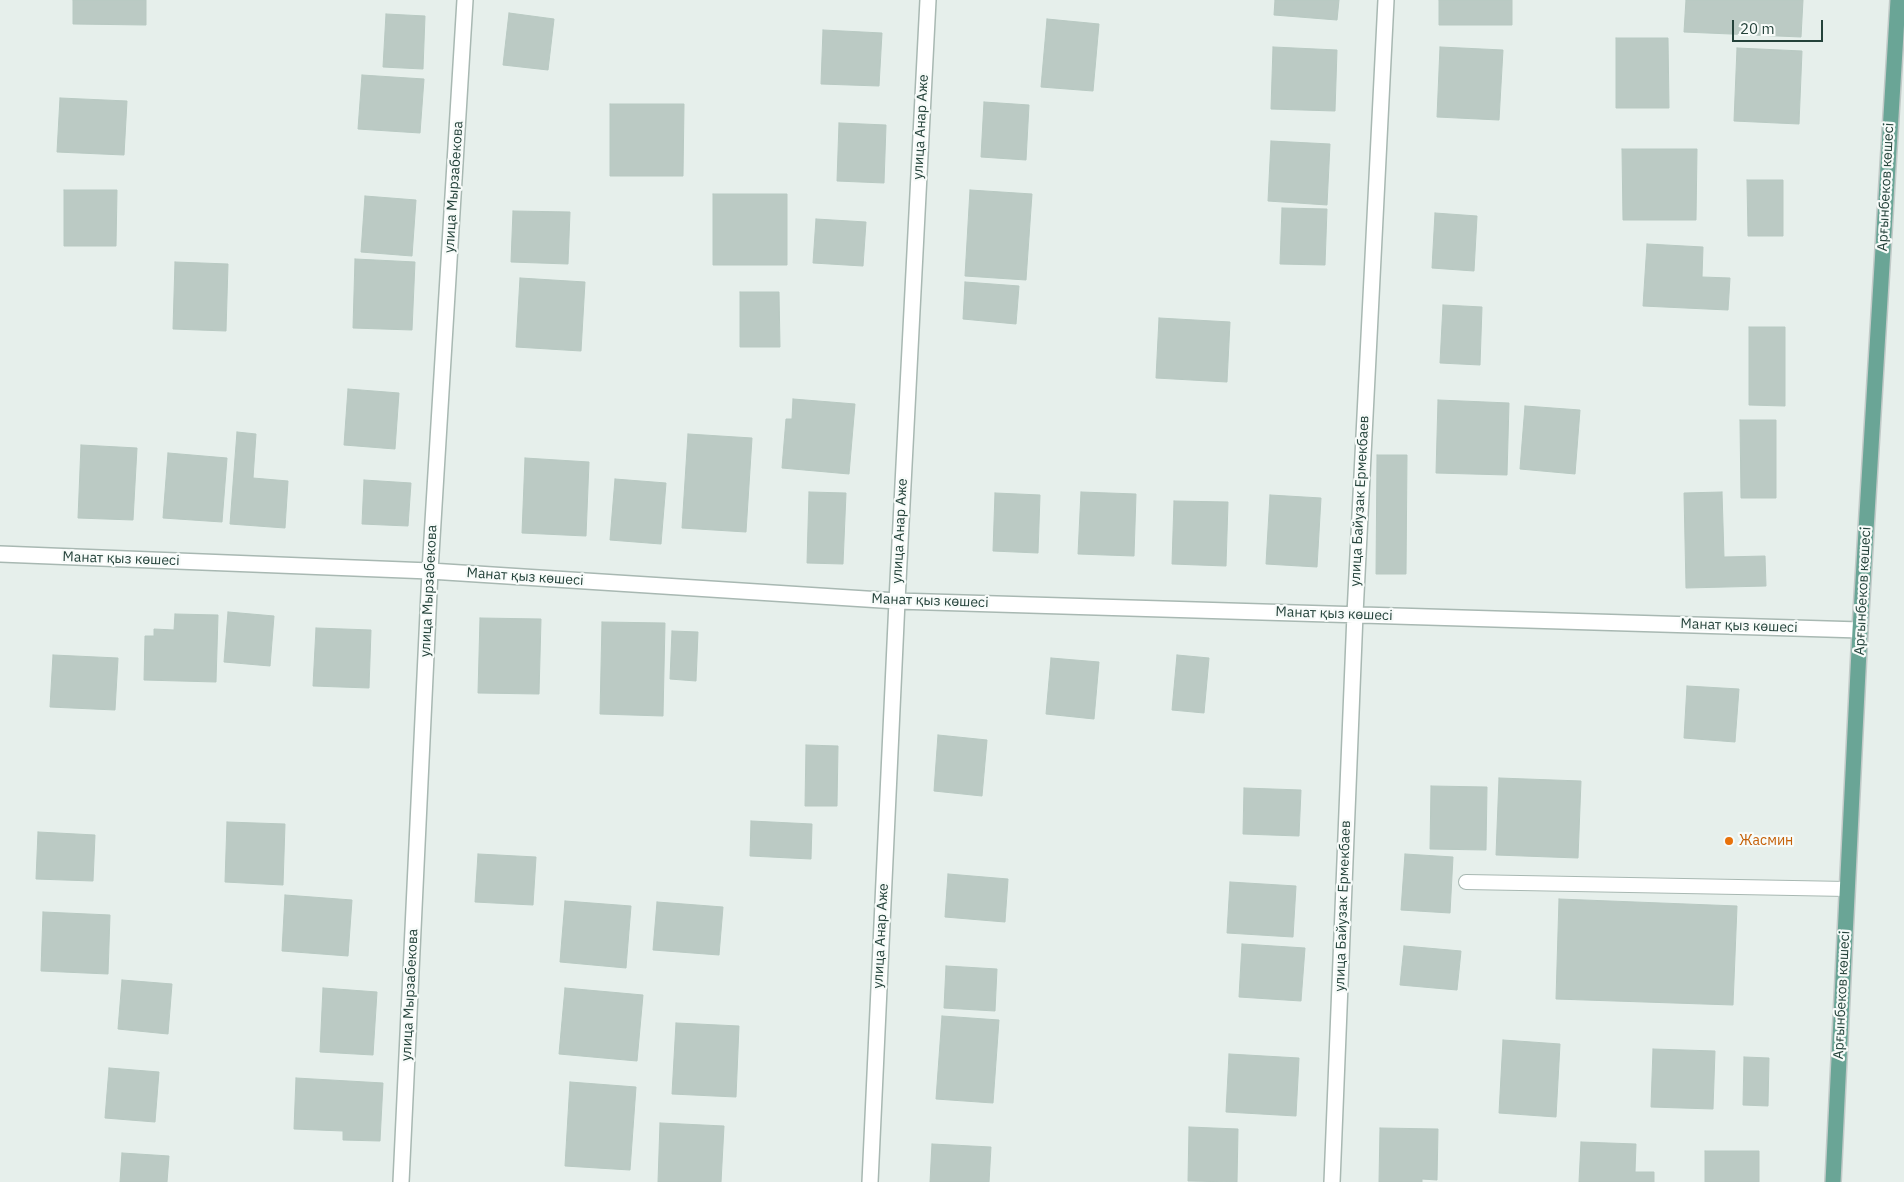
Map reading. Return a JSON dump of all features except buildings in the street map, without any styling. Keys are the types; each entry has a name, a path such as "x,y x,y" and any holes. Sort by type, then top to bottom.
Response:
{"main road":[{"name":"Арғынбеков көшесі","path":"1833,1182 1860,630 1898,0"}],"street":[{"name":"улица Мырзабекова","path":"401,1182 430,571 465,0"},
{"name":"улица Анар Аже","path":"870,1182 897,601 928,0"},
{"name":"улица Байузак Ермекбаев","path":"1332,1182 1355,614 1386,0"},
{"name":"Манат қыз көшесі","path":"0,554 430,571 897,601 1860,630"}],"lane":[{"path":"1466,882 1848,889"}],"place":[{"name":"Жасмин","path":"1729,841"}]}
